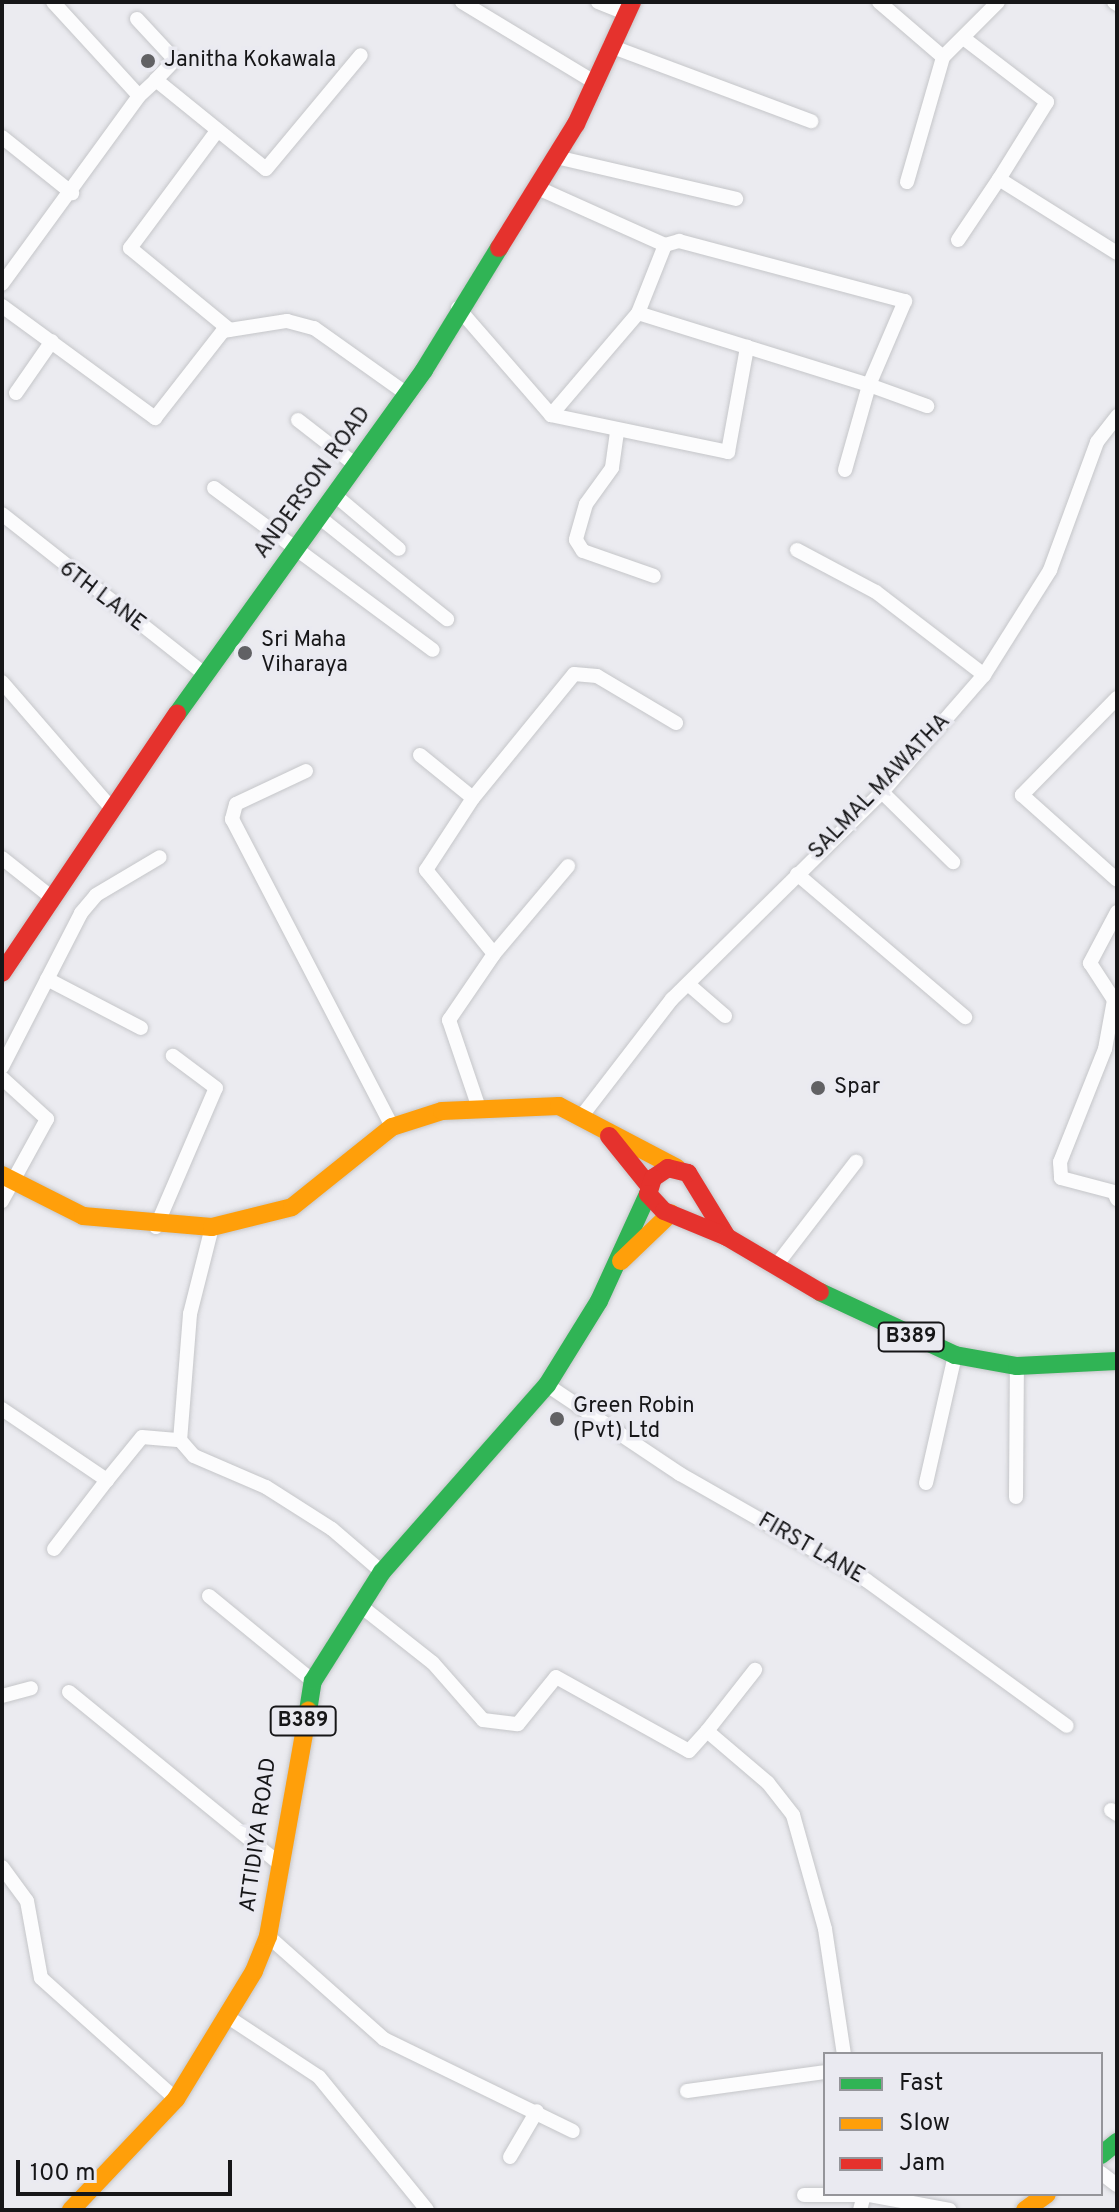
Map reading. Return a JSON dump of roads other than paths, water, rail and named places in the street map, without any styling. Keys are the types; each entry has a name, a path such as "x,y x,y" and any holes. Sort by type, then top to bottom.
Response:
{"main road":[{"name":"ANDERSON ROAD","path":"2,973 111,808 407,394 458,308 556,157 628,8"},
{"path":"7,1178 61,1209 156,1227 212,1227 292,1207 392,1127 479,1108 559,1106 677,1168 695,1182 676,1213 649,1191 604,1131"},
{"path":"649,1191 668,1168 677,1168"},
{"name":"B389","path":"695,1182 727,1237"},
{"name":"B389","path":"616,1264 649,1191"},
{"name":"B389","path":"616,1264 676,1213 727,1237 868,1320 955,1355 1017,1366 1117,1361"},
{"name":"ATTIDIYA ROAD","path":"71,2210 176,2099 228,2017 268,1936 282,1866 293,1763 313,1681 382,1572 547,1385 616,1264"},
{"path":"1025,2210 1044,2196"}],"street":[{"path":"53,2 139,96"},
{"path":"462,2 594,82"},
{"path":"598,2 628,8"},
{"path":"879,2 943,57"},
{"path":"907,182 943,57 966,40 998,2"},
{"path":"2,284 72,193 139,96 175,60 137,19"},
{"path":"958,240 1047,102 966,40"},
{"path":"610,46 811,121"},
{"path":"156,80 260,167 272,165 361,55"},
{"path":"217,131 130,248 230,330"},
{"path":"2,137 72,193"},
{"path":"556,157 736,199"},
{"path":"999,179 1117,253"},
{"path":"538,188 672,243 905,301 869,385 845,470"},
{"path":"551,415 638,313 672,243"},
{"path":"2,306 155,418 211,342 230,330 287,321 314,328 407,394"},
{"path":"458,308 551,415 617,432 728,452 747,347"},
{"path":"638,313 927,406"},
{"path":"16,393 52,341"},
{"name":"SALMAL MAWATHA","path":"581,1117 688,984 882,792 984,675 1050,570 1097,442 1117,416"},
{"path":"298,420 357,466"},
{"path":"617,432 612,468 586,504 576,540 583,551 654,576"},
{"path":"214,488 433,650"},
{"path":"336,496 399,549"},
{"name":"6TH LANE","path":"2,514 206,675"},
{"path":"319,517 447,619"},
{"path":"797,550 876,592 984,675"},
{"path":"494,954 426,870 473,798 574,674 597,676 676,723"},
{"path":"2,682 111,808"},
{"path":"1117,698 1022,795 1117,880"},
{"path":"420,755 473,798"},
{"path":"306,771 236,804 232,819 392,1127"},
{"path":"882,792 953,862"},
{"path":"2,1067 47,979 96,895 160,857"},
{"path":"2,858 51,897"},
{"path":"479,1108 449,1020 494,954 568,866"},
{"path":"797,874 965,1017"},
{"path":"1117,912 1090,963 1114,1000 1105,1049 1060,1162 1061,1178 1117,1199"},
{"path":"47,979 141,1028"},
{"path":"688,984 725,1016"},
{"path":"156,1227 216,1088 173,1056"},
{"path":"2,1078 47,1119 7,1178 2,1201"},
{"path":"775,1267 856,1162"},
{"path":"180,1440 190,1314 212,1227"},
{"path":"926,1483 955,1355"},
{"path":"1016,1497 1017,1366"},
{"name":"FIRST LANE","path":"547,1385 680,1474 866,1580 1067,1726"},
{"path":"2,1409 107,1480"},
{"path":"54,1549 142,1437 180,1440 194,1456 266,1487 332,1529 382,1572"},
{"path":"209,1596 313,1681"},
{"path":"362,1607 433,1663 483,1720 518,1724 556,1677 689,1751 755,1670"},
{"path":"2,1696 31,1688"},
{"path":"69,1692 282,1866"},
{"path":"707,1731 793,1815 825,1929 844,2052"},
{"path":"2,1867 27,1901 41,1978 176,2099"},
{"path":"268,1936 384,2039 573,2131"},
{"path":"228,2017 319,2077 427,2210"},
{"path":"687,2091 823,2072"},
{"path":"510,2157 537,2111"},
{"path":"804,2195 950,2210"}],"place":[{"name":"Janitha Kokawala","path":"148,61"},
{"name":"Sri Maha Viharaya","path":"245,653"},
{"name":"Spar","path":"818,1088"},
{"name":"Green Robin (Pvt) Ltd","path":"557,1419"}]}
